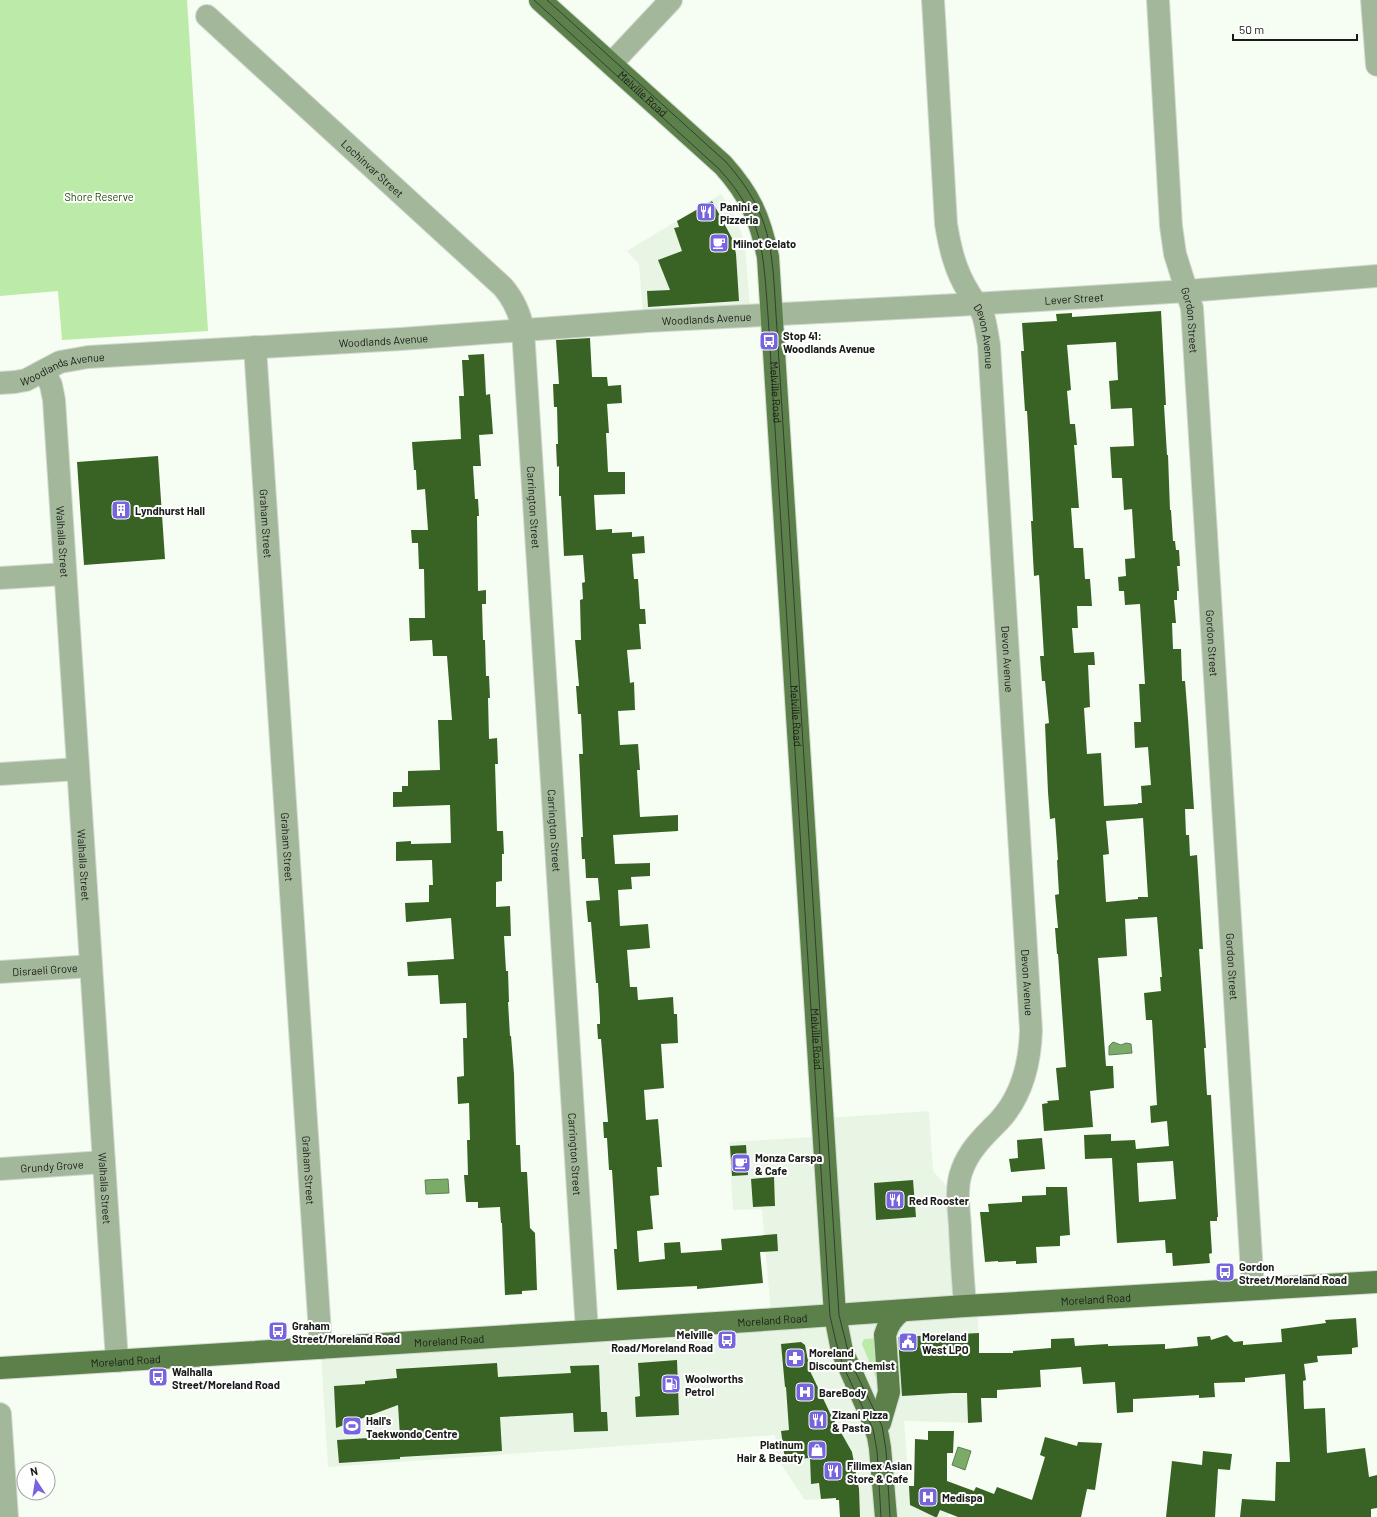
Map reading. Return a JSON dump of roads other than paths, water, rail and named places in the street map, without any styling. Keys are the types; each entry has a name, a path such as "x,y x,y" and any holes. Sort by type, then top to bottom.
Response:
{"main road":[{"name":"Melville Road","path":"540,0 723,165 736,180 748,198 764,235 768,257 772,315 835,1315 842,1351 875,1427 880,1448 886,1517"},
{"name":"Moreland Road","path":"0,1368 965,1306 1377,1282"},
{"path":"875,1427 880,1423 889,1392 885,1335 886,1329 890,1322 901,1311"}],"street":[{"path":"611,64 671,0"},
{"name":"Devon Avenue","path":"933,0 947,231 952,257 968,291 982,313 989,345 1031,1030 1029,1059 1025,1076 1017,1094 1007,1111 977,1143 967,1158 961,1171 958,1196 965,1306"},
{"name":"Gordon Street","path":"1158,0 1171,226 1175,254 1192,308 1253,1290"},
{"path":"1372,0 1377,65"},
{"name":"Lochinvar Street","path":"207,16 502,287 515,304 520,315 523,330"},
{"name":"Lever Street","path":"772,315 1187,291 1377,276"},
{"name":"Woodlands Avenue","path":"0,383 26,380 60,362 88,357 772,315"},
{"name":"Carrington Street","path":"523,330 587,1331"},
{"name":"Graham Street","path":"255,347 321,1348"},
{"name":"Walhalla Street","path":"44,371 51,385 54,400 117,1361"},
{"path":"0,578 65,574"},
{"path":"0,774 78,769"},
{"name":"Disraeli Grove","path":"0,972 91,966"},
{"name":"Grundy Grove","path":"0,1169 104,1162"},
{"path":"0,1414 7,1517"}],"tram line":[{"path":"534,0 719,169 734,187 745,204 753,220 762,254 765,272 768,315 830,1316 843,1366 873,1429 877,1451 881,1517"},
{"path":"547,0 726,162 753,199 767,233 771,251 775,291 839,1315 851,1363 882,1426 886,1450 890,1517"}],"place":[{"name":"Panini e Pizzeria","path":"706,212"},
{"name":"Miinot Gelato","path":"719,243"},
{"name":"Stop 41: Woodlands Avenue","path":"769,341"},
{"name":"Lyndhurst Hall","path":"121,510"},
{"name":"Monza Carspa & Cafe","path":"741,1163"},
{"name":"Red Rooster","path":"895,1200"},
{"name":"Gordon Street/Moreland Road","path":"1225,1272"},
{"name":"Graham Street/Moreland Road","path":"278,1331"},
{"name":"Melville Road/Moreland Road","path":"727,1340"},
{"name":"Moreland West LPO","path":"908,1342"},
{"name":"Moreland Discount Chemist","path":"795,1358"},
{"name":"Walhalla Street/Moreland Road","path":"158,1377"},
{"name":"Woolworths Petrol","path":"671,1384"},
{"name":"BareBody","path":"805,1392"},
{"name":"Zizani Pizza & Pasta","path":"818,1420"},
{"name":"Hall's Taekwondo Centre","path":"352,1426"},
{"name":"Platinum Hair & Beauty","path":"817,1450"},
{"name":"Filimex Asian Store & Cafe","path":"833,1471"},
{"name":"Medispa","path":"928,1497"}],"park label":[{"name":"Shore Reserve","path":"99,196"}]}
